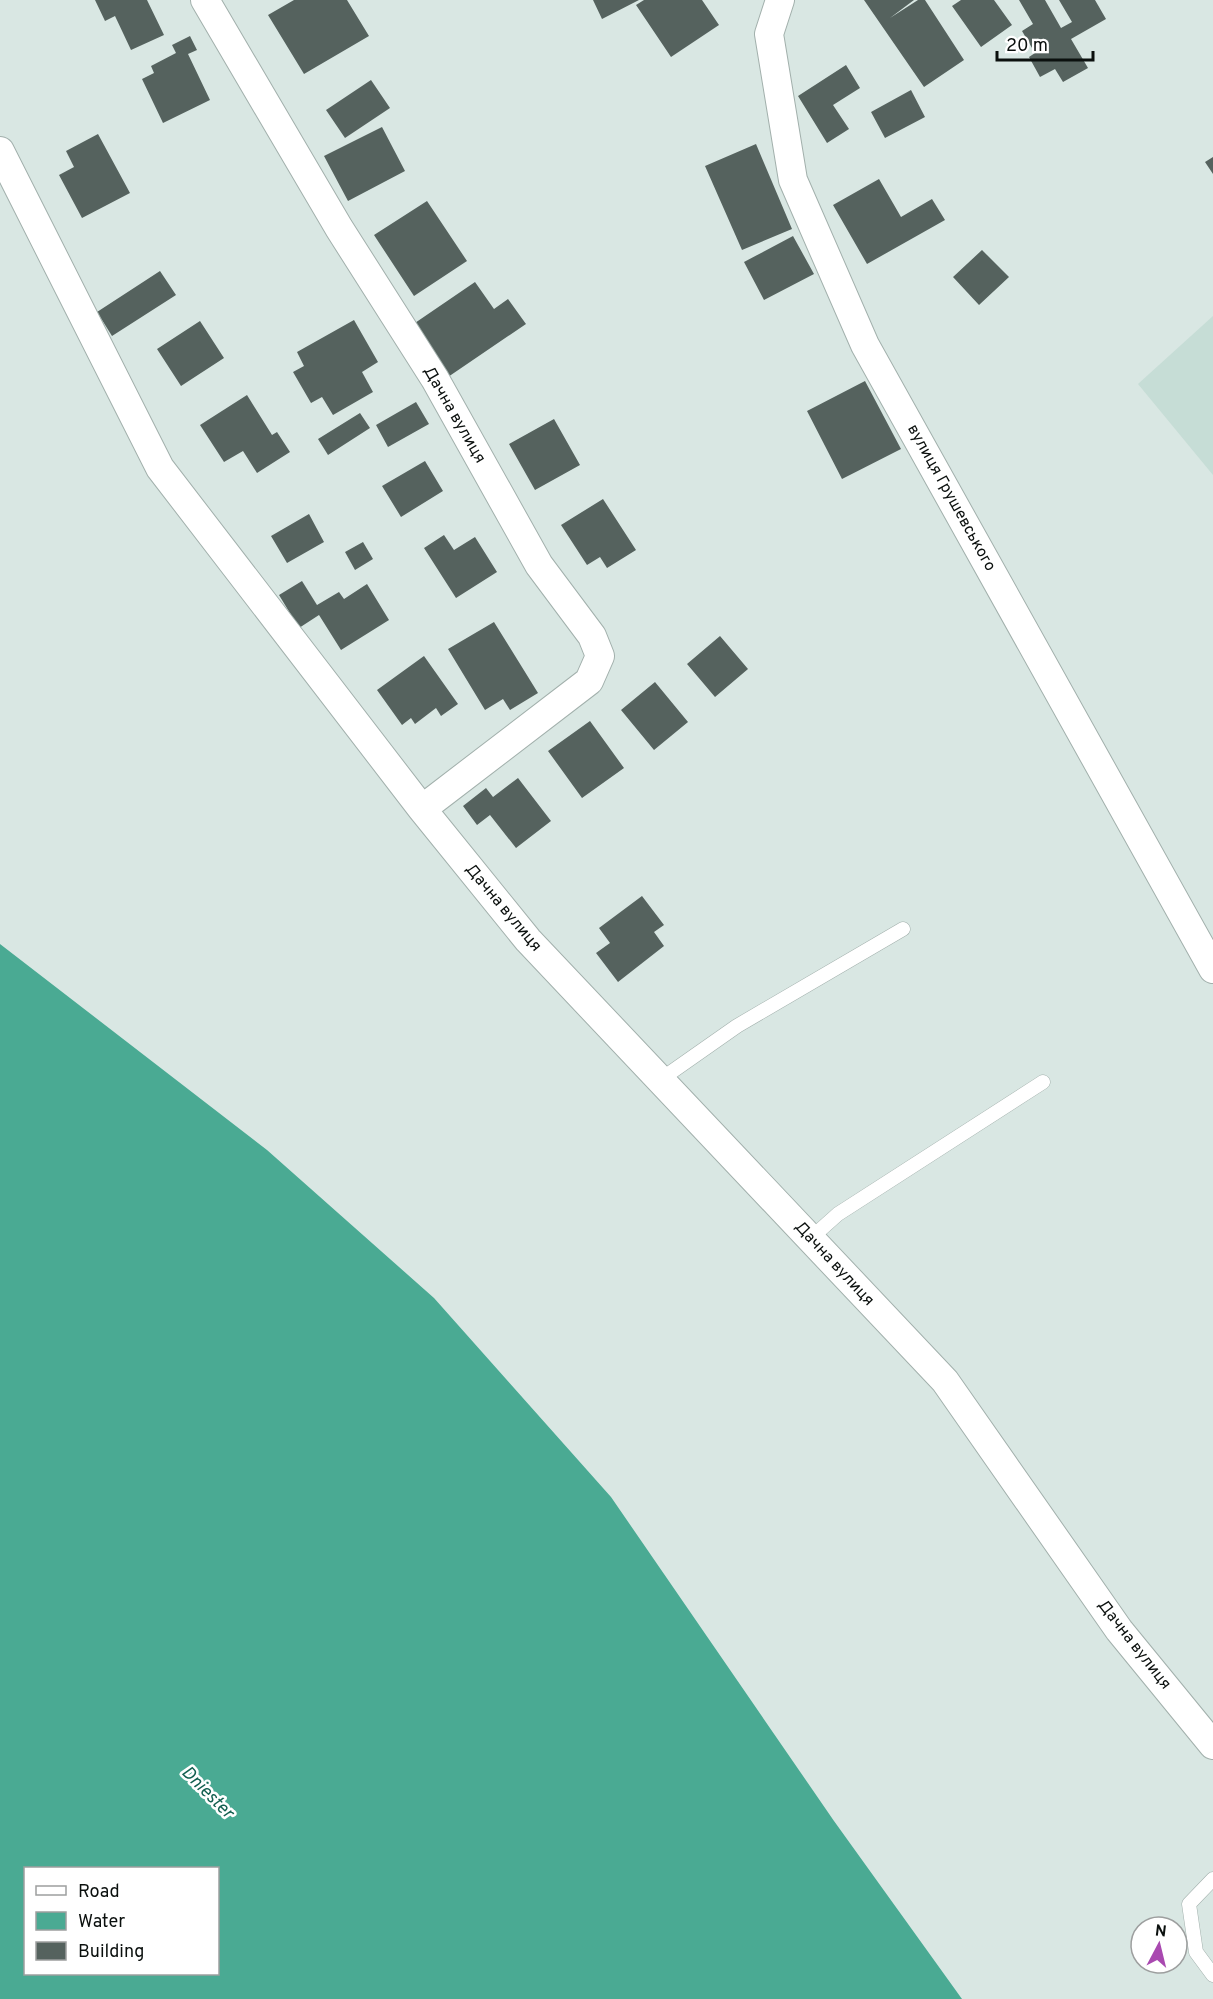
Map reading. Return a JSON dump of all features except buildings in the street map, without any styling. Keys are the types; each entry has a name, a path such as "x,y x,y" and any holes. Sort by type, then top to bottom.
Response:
{"street":[{"name":"Дачна вулиця","path":"205,0 339,228 435,379 539,564 592,636 600,656 589,681 422,809"},
{"name":"вулиця Грушевського","path":"780,0 769,34 793,180 866,345 1213,969"},
{"name":"Дачна вулиця","path":"0,151 160,468 422,809 528,940 945,1382 1119,1630 1213,1745"}],"lane":[{"path":"660,1080 737,1026 903,929"},
{"path":"810,1239 838,1214 1043,1082"},
{"path":"1213,1879 1189,1904 1196,1952 1213,1976"}],"shaded area":[{"path":"1213,316 1213,475 1138,384"}],"water":[{"name":"Dniester","path":"0,944 267,1150 434,1298 611,1497 834,1821 962,1999 0,1999"}]}
